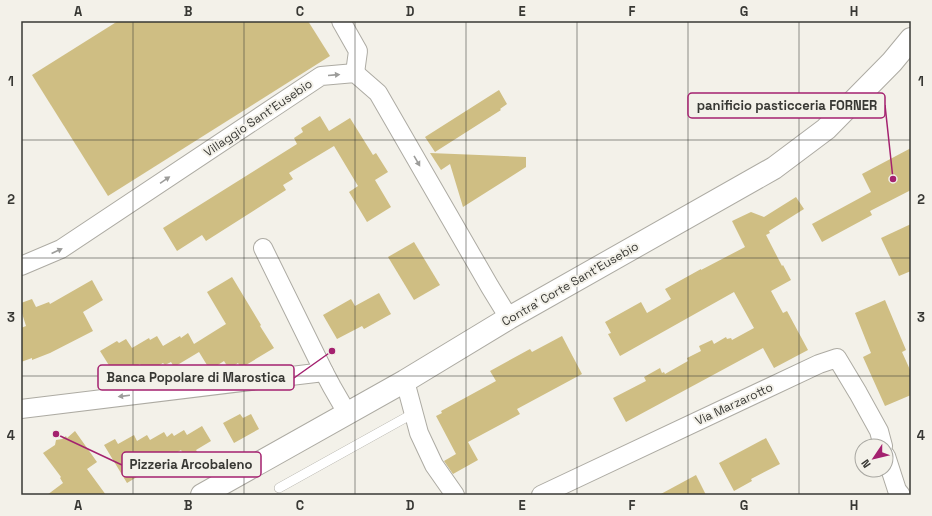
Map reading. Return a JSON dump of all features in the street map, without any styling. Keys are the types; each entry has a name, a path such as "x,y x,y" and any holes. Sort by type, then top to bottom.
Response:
{"street":[{"path":"341,21 358,51 355,73 378,93 509,318"},
{"name":"Contra' Corte Sant'Eusebio","path":"202,495 405,381 509,318 774,168 826,129 892,62 911,39"},
{"name":"Villaggio Sant'Eusebio","path":"21,266 61,249 321,76 355,73"},
{"path":"263,248 324,372 347,413"},
{"name":"Via Marzarotto","path":"541,495 819,364 837,358 879,431 881,438"},
{"path":"21,408 324,372"},
{"path":"405,381 419,433 434,465 454,495"},
{"path":"893,478 897,490 901,495"}],"lane":[{"path":"279,488 414,413"}],"building":[{"path":"118,21 308,21 330,56 108,196 32,75"},
{"path":"499,90 507,104 500,109 501,110 435,152 425,137"},
{"path":"320,116 329,131 350,118 373,155 376,153 388,172 375,180 391,207 367,222 349,192 358,186 334,146 289,173 293,179 283,185 286,190 206,241 202,235 177,251 163,228 297,144 294,138 303,132 301,128"},
{"path":"911,148 911,190 870,211 872,215 822,242 812,224 871,192 862,174"},
{"path":"430,153 526,157 526,167 463,207 450,164 441,170"},
{"path":"796,197 804,209 769,231 770,233 766,235 791,280 771,291 783,313 787,311 808,350 774,368 763,348 626,422 613,398 646,381 644,377 660,368 662,373 664,372 665,374 688,361 687,358 701,351 699,346 712,340 714,344 726,337 727,339 731,338 732,340 754,328 734,292 620,356 608,334 611,333 605,322 641,302 647,313 671,299 665,289 745,247 732,221 751,212 764,217"},
{"path":"911,224 911,271 899,276 881,238"},
{"path":"414,242 440,285 414,300 388,257"},
{"path":"232,277 274,348 241,368 238,363 229,369 224,361 210,370 199,352 174,367 171,362 165,365 163,363 146,373 140,364 134,367 131,365 115,375 100,351 117,341 119,343 126,339 132,348 149,338 150,340 157,336 163,346 180,336 181,338 188,333 194,344 226,324 207,292"},
{"path":"92,280 103,300 83,312 93,331 50,353 32,360 32,358 21,362 21,328 26,326 21,310 21,303 32,299 36,307 49,302 50,304"},
{"path":"379,293 391,314 364,329 362,326 337,339 323,315 351,299 355,306"},
{"path":"885,300 906,350 902,352 911,372 911,395 885,406 863,357 871,353 855,313"},
{"path":"562,336 582,374 517,409 520,414 468,442 478,460 453,474 444,461 456,454 436,416 442,413 441,411 496,381 490,371 530,349 532,352"},
{"path":"240,414 243,418 251,414 259,429 234,443 223,423"},
{"path":"202,426 211,441 196,450 200,456 188,463 181,450 127,483 104,445 115,439 118,444 134,435 137,441 147,435 150,440 164,432 167,437 172,433 174,436 184,430 187,435"},
{"path":"75,431 97,462 87,469 106,495 47,495 63,483 60,478 61,477 43,453 55,445 56,440 62,439 66,436 67,438"},
{"path":"766,438 780,464 751,479 752,481 734,491 719,463"},
{"path":"696,475 706,495 659,495"}],"place":[{"name":"panificio pasticceria FORNER","path":"893,179"},
{"name":"Banca Popolare di Marostica","path":"332,351"},
{"name":"Pizzeria Arcobaleno","path":"56,434"}]}
